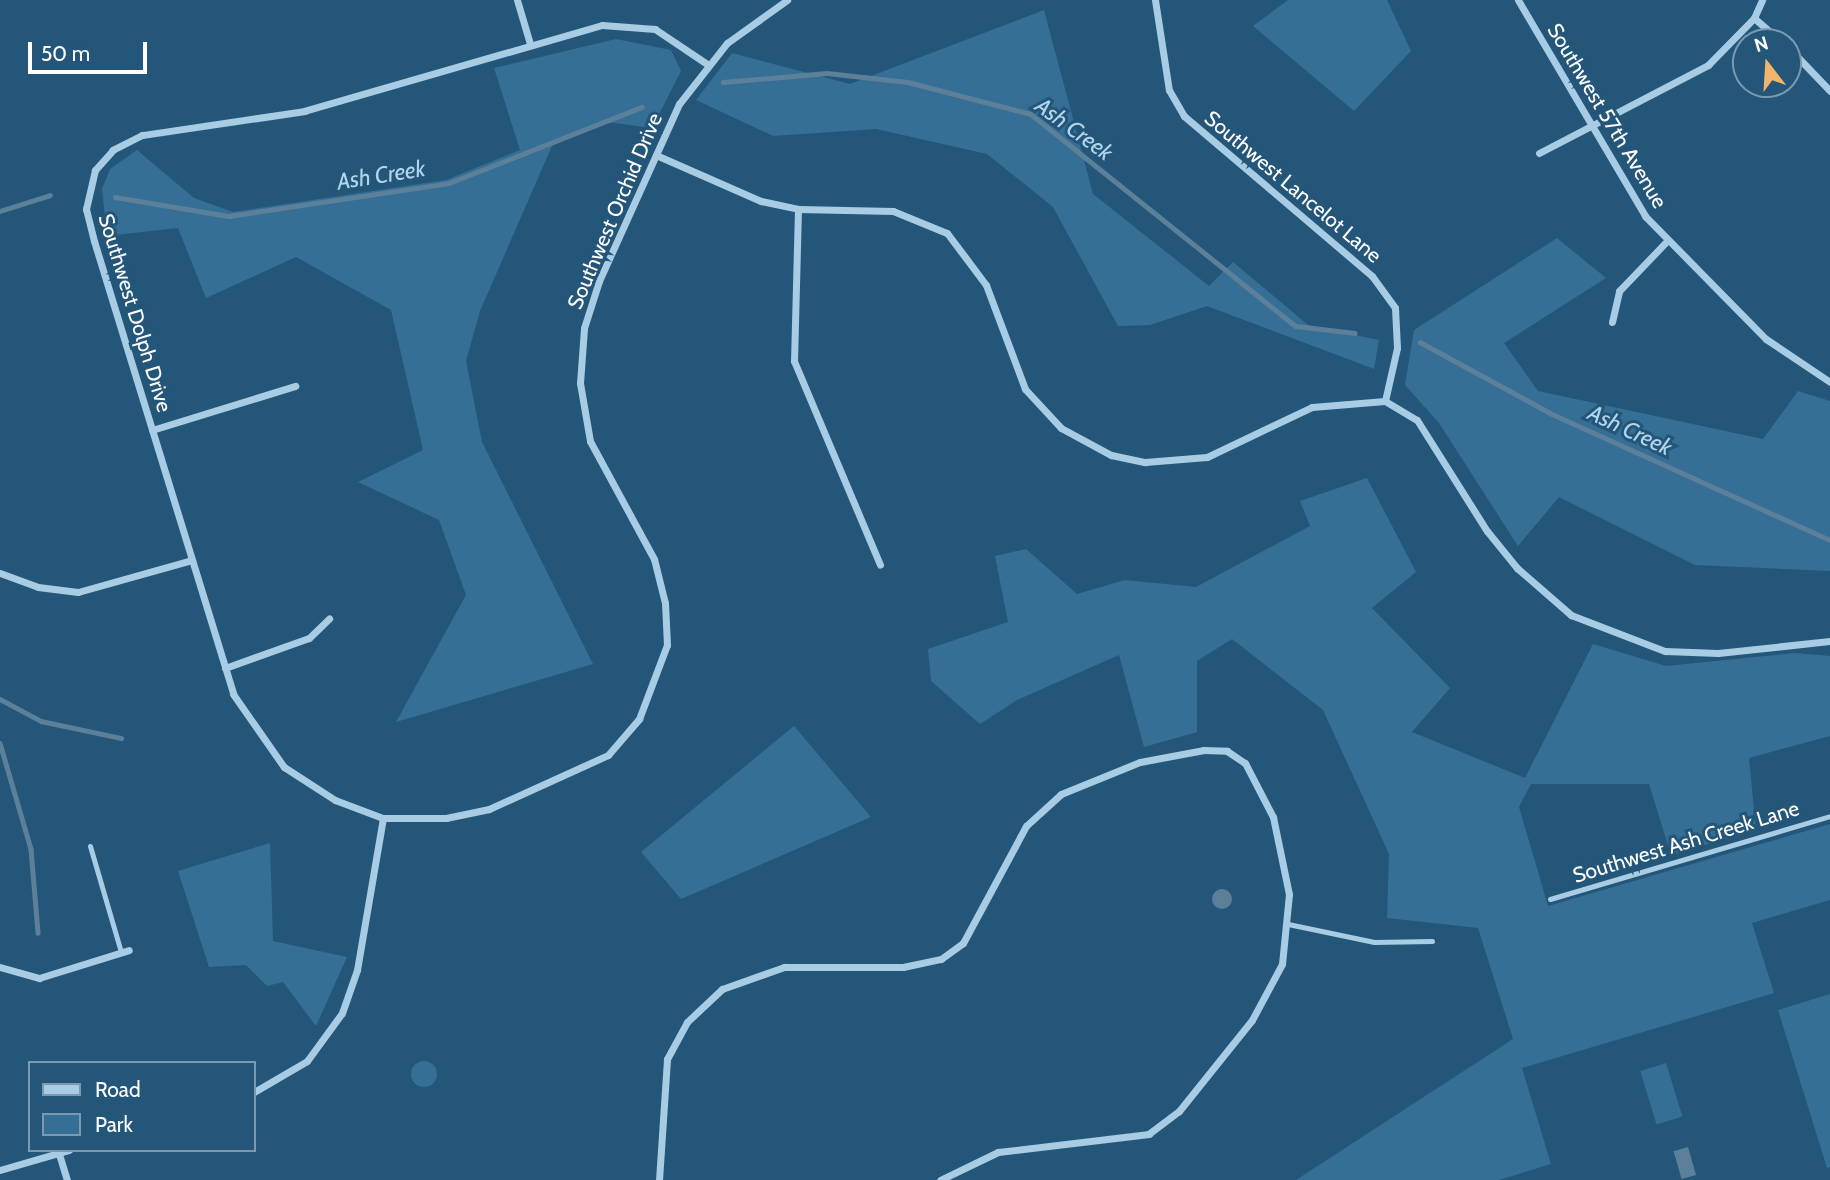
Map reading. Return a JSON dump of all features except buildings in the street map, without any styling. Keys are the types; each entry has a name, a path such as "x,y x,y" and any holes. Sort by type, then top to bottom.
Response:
{"street":[{"path":"517,0 530,44"},
{"name":"Southwest Orchid Drive","path":"383,818 446,818 560,782 608,755 657,684 667,645 662,592 654,559 596,459 580,383 591,305 656,155 707,64 787,0"},
{"name":"Southwest Lancelot Lane","path":"1155,0 1169,90 1184,116 1372,276 1395,308 1397,348 1385,401"},
{"name":"Southwest 57th Avenue","path":"1518,0 1629,194 1667,241 1766,338 1830,383"},
{"path":"1539,153 1708,65 1754,18 1762,0"},
{"path":"1754,18 1766,28"},
{"name":"Southwest Dolph Drive","path":"383,818 335,800 284,767 243,715 225,668 86,209 95,170 113,150 142,135 305,111 602,25 638,24 670,37 707,64"},
{"path":"1802,62 1830,91"},
{"path":"656,155 761,201 798,209 893,211 947,233 986,285 1025,389 1060,428 1111,455 1144,462 1207,457 1312,407 1385,401 1417,421 1487,531 1517,568 1571,615 1665,651 1718,653 1830,641"},
{"path":"798,209 793,361 880,565"},
{"path":"1612,322 1619,291 1667,241"},
{"path":"152,430 295,386"},
{"path":"0,573 38,587 78,592 192,560"},
{"path":"225,668 309,638 329,619"},
{"path":"659,1180 667,1059 687,1022 722,989 785,967 903,967 953,954 1026,826 1081,782 1204,750 1227,751 1245,763 1282,849 1288,924 1277,980 1165,1126 1129,1139 998,1152 940,1180"},
{"path":"256,1091 307,1061 342,1013 357,970 383,818"},
{"path":"0,967 39,978 125,951"},
{"path":"0,1170 64,1152"},
{"path":"58,1154 67,1180"}],"lane":[{"name":"Southwest Ash Creek Lane","path":"1550,900 1830,816"},
{"path":"90,846 125,951"},
{"path":"1288,924 1374,942 1432,941"}],"green space":[{"path":"1288,0 1387,0 1411,51 1354,111 1253,26"},
{"path":"1044,10 1093,194 1209,286 1233,262 1308,325 1379,340 1374,369 1207,306 1150,325 1118,326 1053,207 987,154 876,129 773,136 696,100 732,53 850,84"},
{"path":"616,39 671,50 681,71 652,128 600,121 552,146 480,311 466,361 482,442 593,664 396,722 466,595 439,520 358,482 423,450 391,310 296,257 206,298 178,228 107,236 102,189 110,169 137,150 194,198 233,212 446,180 520,150 494,68"},
{"path":"1557,238 1606,278 1504,343 1538,391 1763,439 1798,391 1830,401 1830,571 1695,565 1559,497 1518,546 1439,423 1405,385 1414,330"},
{"path":"1367,478 1416,572 1372,608 1450,688 1412,732 1525,778 1593,644 1666,666 1794,653 1830,656 1830,736 1749,758 1756,830 1671,855 1649,784 1531,784 1519,807 1548,906 1830,824 1830,900 1752,923 1774,993 1522,1068 1551,1164 1499,1180 1296,1180 1513,1039 1478,928 1387,918 1389,854 1323,710 1232,639 1197,661 1197,732 1144,747 1119,655 1017,700 980,724 931,681 928,649 1008,622 995,556 1026,549 1077,594 1125,580 1196,587 1310,526 1300,501"},
{"path":"794,726 871,817 681,899 641,852"},
{"path":"270,843 273,941 347,957 316,1026 283,982 267,986 246,965 209,967 178,871"},
{"path":"1830,994 1830,1167 1827,1168 1778,1010"},
{"path":"424,1061 433,1065 437,1074 433,1083 424,1087 415,1083 411,1074 415,1065"},
{"path":"1666,1063 1682,1117 1657,1124 1640,1071"}],"shaded area":[{"path":"1222,889 1229,892 1232,899 1229,906 1222,909 1215,906 1212,899 1215,892"},
{"path":"1688,1147 1696,1175 1682,1179 1674,1151"}],"waterway":[{"name":"Ash Creek","path":"723,82 827,73 908,82 1031,114 1296,326 1355,333"},
{"name":"Ash Creek","path":"115,197 229,216 449,183 642,107"},
{"name":"Ash Creek","path":"0,211 50,195"},
{"name":"Ash Creek","path":"1420,342 1550,413 1830,540"},
{"path":"0,699 41,721 121,738"},
{"path":"0,743 31,849 38,933"}]}
